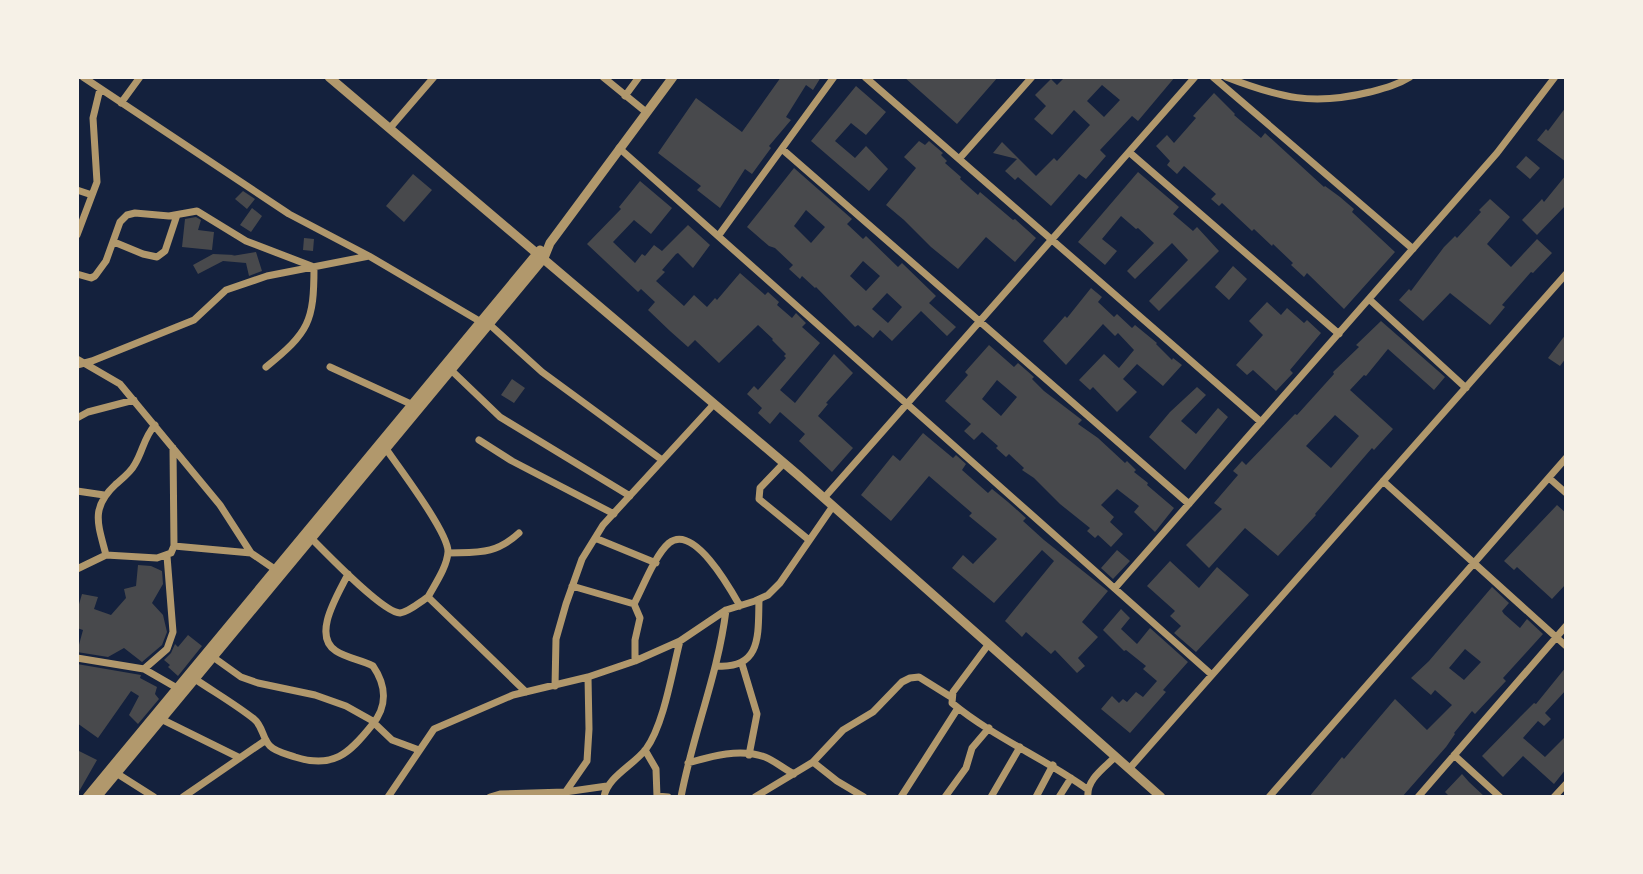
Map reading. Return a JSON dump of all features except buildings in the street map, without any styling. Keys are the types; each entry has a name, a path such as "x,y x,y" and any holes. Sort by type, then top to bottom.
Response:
{"street":[{"path":"83,77 289,214 369,256 485,323 542,372 662,460"},
{"path":"121,103 140,77"},
{"path":"329,77 784,463 1161,797"},
{"path":"390,128 434,77"},
{"path":"603,77 646,112"},
{"path":"625,96 639,77"},
{"path":"384,446 413,405 549,250 550,243 673,77"},
{"path":"719,236 834,77"},
{"path":"865,77 1261,422"},
{"path":"959,159 1031,77"},
{"path":"824,498 1195,77"},
{"path":"1213,77 1413,249"},
{"path":"1226,77 1274,94 1316,100 1340,99 1397,85 1410,77"},
{"path":"1115,587 1497,153 1555,77"},
{"path":"77,235 97,182 93,118 100,89"},
{"path":"619,148 908,402 1212,675"},
{"path":"782,149 1189,504"},
{"path":"1129,152 1339,334"},
{"path":"77,190 92,195"},
{"path":"77,274 95,276 106,261 120,222 127,215 177,215 197,211 246,241 314,267"},
{"path":"114,242 157,257 165,251 177,215"},
{"path":"79,362 194,320 226,290 267,276 369,256"},
{"path":"266,367 300,335 309,320 314,303 314,267"},
{"path":"1129,769 1566,274"},
{"path":"1369,299 1466,388"},
{"path":"87,797 195,679 309,536 451,370 485,323"},
{"path":"79,362 120,384 220,505 251,552 276,570"},
{"path":"330,368 413,405"},
{"path":"451,370 500,417 631,495"},
{"path":"77,418 88,412 134,400"},
{"path":"555,686 556,639 582,559 614,514 714,404"},
{"path":"106,555 99,528 98,510 104,495 135,466 148,432 155,425"},
{"path":"479,440 512,461 614,514"},
{"path":"309,536 393,612 405,612 428,597 448,553 447,545 436,522 384,446"},
{"path":"144,669 167,649 173,632 167,556 174,546 173,447"},
{"path":"1269,797 1566,458"},
{"path":"784,463 760,488 759,499 809,540"},
{"path":"1549,478 1566,493"},
{"path":"1383,481 1566,646"},
{"path":"77,491 104,495"},
{"path":"388,797 434,729 513,695 588,677 635,661 680,641 726,610 768,595 780,583 833,506"},
{"path":"448,553 492,550 506,545 519,533"},
{"path":"97,797 113,771 177,688 276,570 309,536"},
{"path":"595,538 656,563"},
{"path":"634,604 671,541 679,539 706,554 740,606"},
{"path":"174,546 251,552"},
{"path":"77,569 106,555 142,558 167,556"},
{"path":"195,679 255,720 271,747 282,753 306,761 327,762 344,754 374,723 381,712 384,698 383,686 373,666 336,651 328,644 326,634 330,612 348,574"},
{"path":"572,586 634,604"},
{"path":"428,597 526,692"},
{"path":"717,666 732,667 742,664 749,657 758,632 759,600"},
{"path":"634,604 640,618 635,640 635,661"},
{"path":"681,797 688,763 717,666 726,610"},
{"path":"1418,797 1566,625"},
{"path":"604,797 607,786 645,750 656,732 680,641"},
{"path":"988,645 951,696 952,704 1053,765 1087,793 1090,782 1115,757"},
{"path":"213,657 241,677 315,695 346,706 374,723 392,740 419,750"},
{"path":"77,658 144,669 177,688"},
{"path":"742,664 757,714 749,755"},
{"path":"563,795 586,761 589,729 588,677"},
{"path":"755,797 813,762 843,730 873,712 902,682 919,677 951,696"},
{"path":"901,797 958,709"},
{"path":"161,719 240,758"},
{"path":"945,797 966,768 972,748 989,728"},
{"path":"183,797 266,740"},
{"path":"990,797 1020,747"},
{"path":"645,750 656,769 657,796 668,797"},
{"path":"688,763 721,754 749,755 764,757 794,774"},
{"path":"1454,755 1500,797"},
{"path":"813,762 864,797"},
{"path":"1036,797 1053,765"},
{"path":"113,771 154,797"},
{"path":"1059,797 1071,778"},
{"path":"1554,797 1566,784"},
{"path":"489,797 500,794 563,795 607,786"},
{"path":"842,797 846,787"}]}
